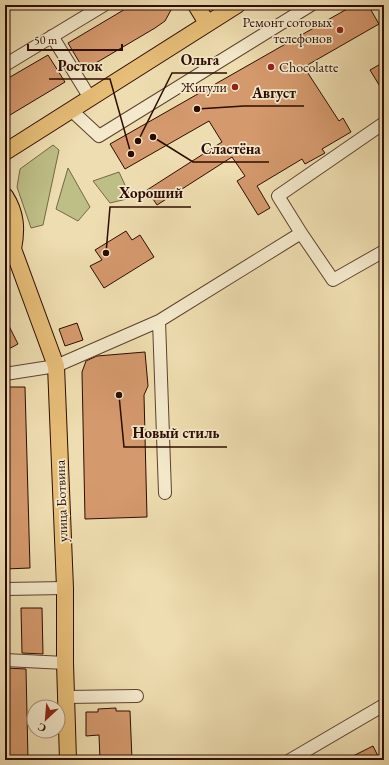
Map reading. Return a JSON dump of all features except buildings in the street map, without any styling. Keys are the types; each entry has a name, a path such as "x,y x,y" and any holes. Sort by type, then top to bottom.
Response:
{"main road":[{"path":"196,5 207,23"},
{"path":"5,152 237,5"},
{"name":"улица Ботвина","path":"5,196 12,207 17,230 9,242 56,366 65,588 65,663 68,760"}],"street":[{"path":"5,64 104,5"},
{"path":"71,110 99,136 311,5"},
{"path":"52,36 90,98"},
{"path":"384,123 278,196 333,280 384,251"},
{"path":"5,374 56,366 159,321 301,233"},
{"path":"159,321 165,493"},
{"path":"5,588 65,588"},
{"path":"5,660 65,663"},
{"path":"66,697 136,696"},
{"path":"290,760 384,705"}],"green space":[{"path":"53,145 59,150 43,225 31,228 17,187 20,169"},
{"path":"68,168 90,207 78,221 56,209"},
{"path":"119,172 131,198 110,203 93,181"}],"place":[{"name":"Ремонт сотовых телефонов","path":"340,30"},
{"name":"Chocolatte","path":"271,67"},
{"name":"Жигули","path":"235,87"},
{"name":"Август","path":"197,109"},
{"name":"Сластёна","path":"153,137"},
{"name":"Ольга","path":"138,141"},
{"name":"Росток","path":"131,154"},
{"name":"Хороший","path":"106,253"},
{"name":"Новый стиль","path":"119,395"}]}
